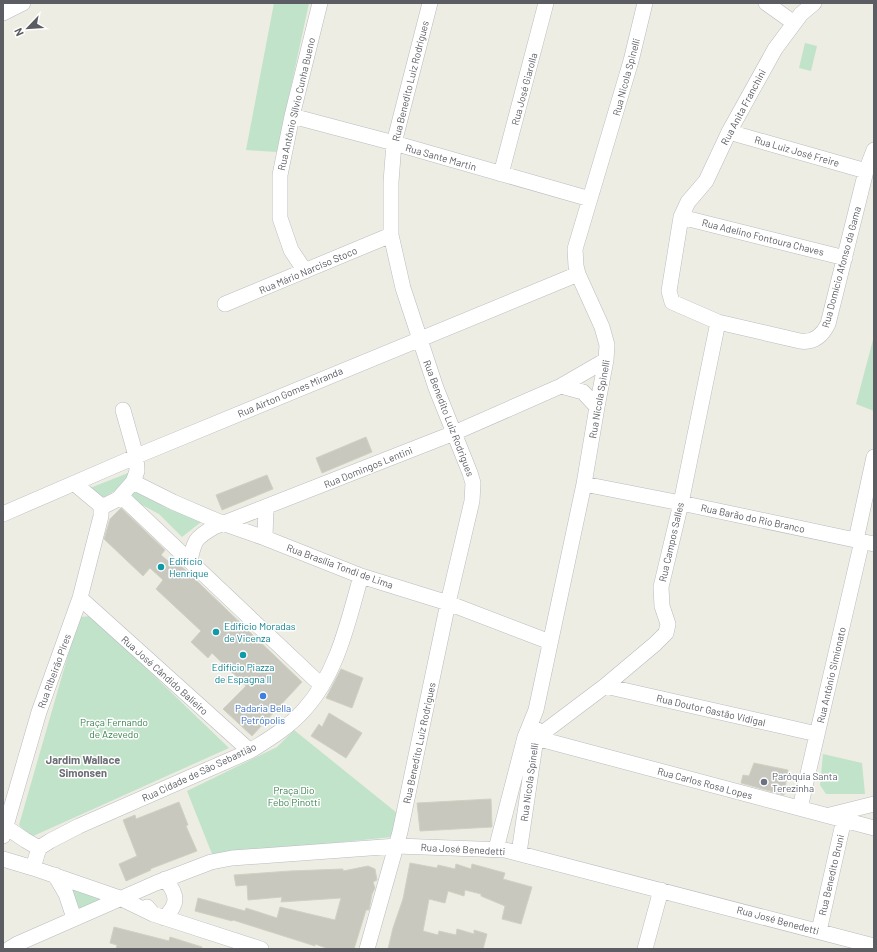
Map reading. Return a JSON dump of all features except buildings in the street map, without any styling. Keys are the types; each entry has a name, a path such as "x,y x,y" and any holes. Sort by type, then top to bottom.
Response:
{"street":[{"path":"3,13 23,3"},
{"name":"Rua Antônio Sílvio Cunha Bueno","path":"305,271 291,250 280,218 280,175 292,116 320,3"},
{"name":"Rua Benedito Luiz Rodrigues","path":"367,949 397,846 473,492 473,483 470,473 436,388 403,288 392,235 391,182 394,143 430,3"},
{"name":"Rua José Giarolla","path":"501,174 546,3"},
{"name":"Rua Nicola Spinelli","path":"496,849 530,738 584,484 596,407 606,360 606,345 602,328 578,274 575,249 631,62 645,3"},
{"path":"766,3 794,23"},
{"name":"Rua Anita Franchini","path":"681,217 688,202 706,181 729,132 775,49 801,14 814,3"},
{"name":"Rua Sante Martin","path":"292,116 590,198"},
{"name":"Rua Luiz José Freire","path":"729,132 866,171"},
{"name":"Rua Domício Afonso da Gama","path":"681,217 669,291 672,302 718,322 800,341 808,342 814,340 820,336 828,324 866,171 874,150"},
{"name":"Rua Adelino Fontoura Chaves","path":"681,217 845,258"},
{"name":"Rua Mário Narciso Stoco","path":"225,304 392,235"},
{"name":"Rua Aírton Gomes Miranda","path":"3,514 75,484 136,456 578,274"},
{"name":"Rua Campos Salles","path":"530,738 605,686 666,633 668,624 662,606 661,587 681,503 718,322"},
{"name":"Rua Domingos Lentini","path":"190,561 194,544 197,539 208,530 222,523 454,432 561,386 606,360"},
{"path":"561,386 583,392 596,407"},
{"path":"75,484 102,506 104,506 121,496 133,482 137,471 136,456 123,410"},
{"name":"Rua Antônio Simionato","path":"800,808 864,542 874,457"},
{"name":"Rua Brasília Tondi de Lima","path":"133,482 173,502 222,523 265,538 361,576 448,603 550,642"},
{"name":"Rua Barão do Rio Branco","path":"584,484 864,542"},
{"path":"121,496 322,686"},
{"name":"Rua Ribeirão Pires","path":"5,832 39,712 80,598 101,516 102,506"},
{"path":"265,538 266,507"},
{"name":"Rua Cidade de São Sebastião","path":"39,848 79,826 250,751 274,736 304,711 322,686 339,650 361,576"},
{"name":"Rua José Cândido Balieiro","path":"80,598 250,751"},
{"name":"Rua Doutor Gastão Vidigal","path":"605,686 817,734"},
{"name":"Rua Nicola Spinelli","path":"519,853 530,738"},
{"name":"Rua Carlos Rosa Lopes","path":"530,738 874,828"},
{"path":"829,815 874,804"},
{"name":"Rua Benedito Bruni","path":"818,931 844,819"},
{"path":"5,832 25,840 39,848 33,868"},
{"name":"Rua José Benedetti","path":"9,949 17,944 120,898 211,862 232,858 397,846 496,849 519,853 874,946"},
{"path":"3,859 55,875 120,898 158,916 261,949"},
{"path":"55,875 66,894 74,918"},
{"path":"158,916 174,907 175,900 172,890 165,880"},
{"path":"148,886 144,898 148,909 158,916"},
{"path":"645,949 661,890"}],"green space":[{"path":"274,3 309,3 277,152 246,150"},
{"path":"805,43 817,46 811,71 799,68"},
{"path":"874,336 874,411 856,404"},
{"path":"128,473 130,482 101,499 90,488"},
{"path":"137,487 166,508 189,513 201,522 182,537 159,514 129,498"},
{"name":"Praça Fernando de Azevedo","path":"92,616 229,748 31,837 19,825 79,617"},
{"name":"Praça Dio Febo Pinotti","path":"294,730 397,813 392,837 235,853 214,859 187,791 277,747"},
{"path":"823,754 862,763 865,794 826,794 820,785"},
{"path":"65,880 110,896 80,911"}],"place":[{"name":"Edificio Henrique","path":"161,567"},
{"name":"Edifício Moradas de Vicenza","path":"216,632"},
{"name":"Edifício Piazza de Espagna ll","path":"243,655"},
{"name":"Padaria Bella Petrópolis","path":"263,696"},
{"name":"Paróquia Santa Terezinha","path":"764,782"}],"district":[{"name":"Jardim Wallace Simonsen","path":"83,765"}]}
